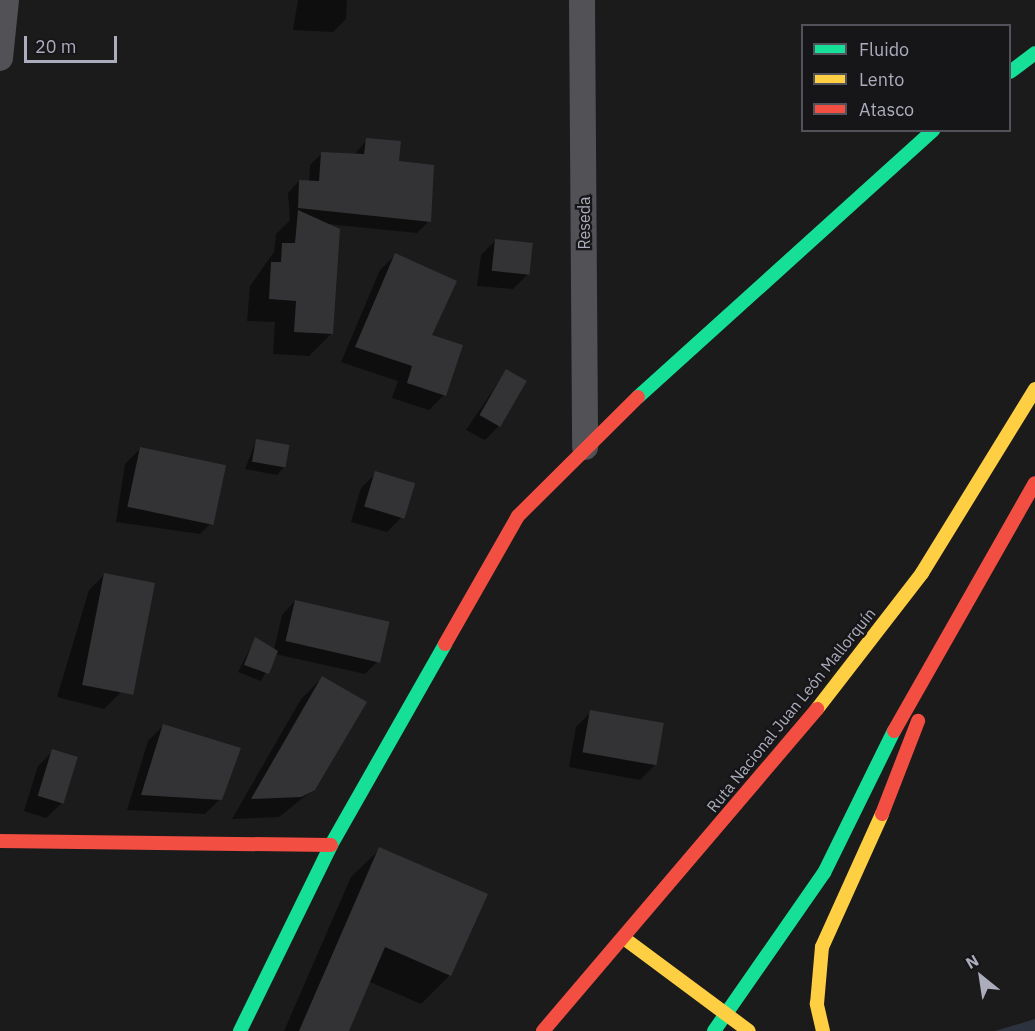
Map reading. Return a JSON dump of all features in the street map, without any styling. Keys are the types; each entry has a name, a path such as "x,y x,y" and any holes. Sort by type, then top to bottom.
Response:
{"main road":[{"path":"1011,71 1035,53"},
{"path":"240,1031 332,845 518,516 585,447 931,132"},
{"name":"Ruta Nacional Juan León Mallorquín","path":"543,1031 626,939 922,573 1035,388"},
{"path":"714,1031 728,1016 824,873 942,647 1035,483"},
{"path":"823,1031 817,1004 822,947 902,770 942,647"},
{"path":"0,841 332,845"},
{"path":"626,939 749,1031"}],"street":[{"path":"0,58 6,0"},
{"name":"Reseda","path":"582,0 585,447"}],"water":[{"path":"1035,1019 1035,1031 995,1031"}],"building":[{"path":"366,138 401,141 399,161 434,165 431,222 298,208 299,180 319,181 321,152 364,154"},
{"path":"298,210 340,229 333,334 294,332 296,301 269,299 271,262 281,262 282,243 295,243"},
{"path":"495,239 533,243 529,275 492,271"},
{"path":"395,253 457,281 432,335 463,345 446,396 407,383 412,366 355,347"},
{"path":"506,369 527,381 500,427 480,415"},
{"path":"256,439 289,445 285,468 252,462"},
{"path":"140,447 226,465 213,525 127,507"},
{"path":"375,471 415,483 404,519 364,506"},
{"path":"104,573 155,583 133,695 82,685"},
{"path":"295,600 390,622 380,663 286,641"},
{"path":"255,637 278,651 269,674 244,665"},
{"path":"322,676 367,702 315,790 301,797 251,799"},
{"path":"590,710 664,723 656,765 583,752"},
{"path":"163,724 241,748 222,800 141,795"},
{"path":"52,749 78,757 63,804 38,796"},
{"path":"379,847 488,894 451,976 385,947 349,1031 299,1031"}],"traffic: fast":[{"path":"1011,71 1035,53"},
{"path":"638,397 931,132"},
{"path":"240,1031 331,845 445,644"},
{"path":"714,1031 824,873 894,731"}],"traffic: slow":[{"path":"817,709 922,573 1035,389"},
{"path":"823,1031 817,1004 822,947 882,814"},
{"path":"625,939 749,1031"}],"traffic: jam":[{"path":"445,644 518,516 638,397"},
{"path":"894,731 1035,483"},
{"path":"543,1031 817,709"},
{"path":"882,814 918,721"},
{"path":"0,841 331,845"}]}
